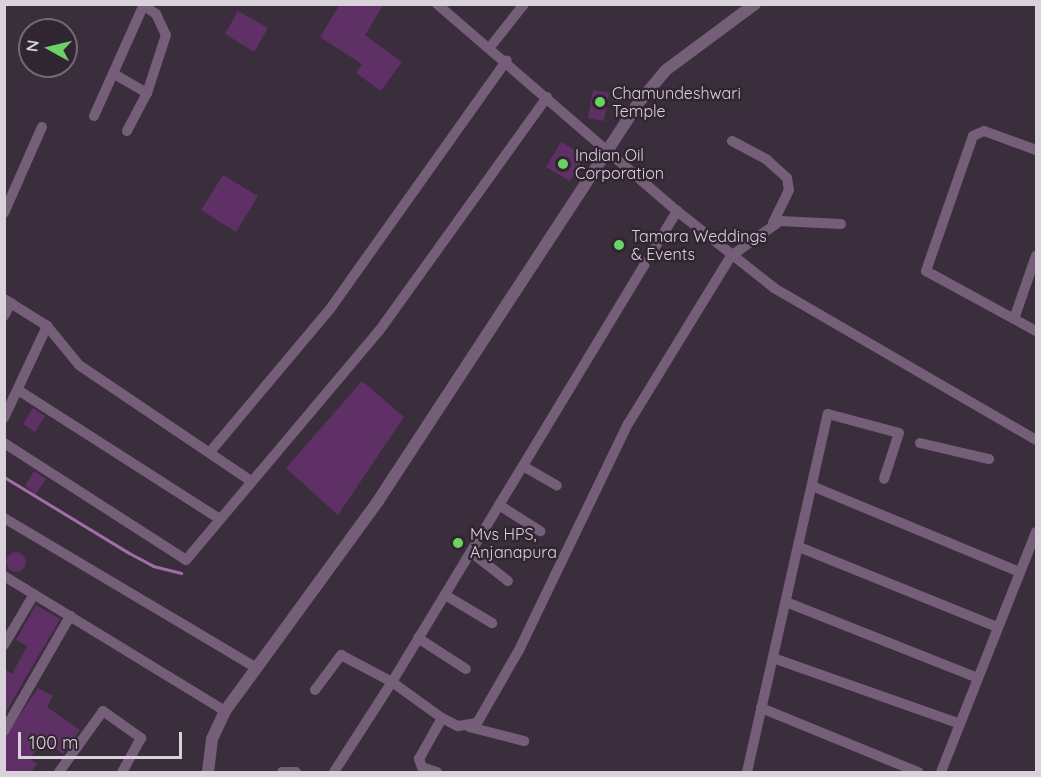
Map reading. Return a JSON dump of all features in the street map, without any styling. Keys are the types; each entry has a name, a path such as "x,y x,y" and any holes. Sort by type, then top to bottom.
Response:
{"street":[{"path":"437,4 491,46 607,152 731,256 831,325 1036,440"},
{"path":"491,46 524,4"},
{"path":"208,772 212,739 225,711 255,667 296,618 391,482 607,152 666,70 755,4"},
{"path":"94,116 143,5 156,14 166,35 147,93 127,130"},
{"path":"210,452 330,309 507,60"},
{"path":"114,74 147,93"},
{"path":"4,443 186,560 379,331 547,97"},
{"path":"4,213 42,127"},
{"path":"1036,150 984,131 973,136 926,271 1036,331"},
{"path":"469,727 477,723 519,650 628,424 731,256 773,223 789,190 787,178 767,160 732,141"},
{"path":"334,772 392,682 677,211"},
{"path":"773,223 842,224"},
{"path":"1014,319 1036,256"},
{"path":"4,316 8,301 47,326 79,365 251,481"},
{"path":"4,418 47,326"},
{"path":"18,390 220,519"},
{"path":"750,772 761,708 828,414 899,433 884,479"},
{"path":"920,443 989,459"},
{"path":"523,466 557,486"},
{"path":"812,486 1020,572"},
{"path":"499,505 540,531"},
{"path":"4,518 255,667"},
{"path":"941,772 1036,532"},
{"path":"799,547 997,627"},
{"path":"471,552 508,581"},
{"path":"4,576 225,711"},
{"path":"4,645 34,594"},
{"path":"445,595 492,623"},
{"path":"786,602 978,678"},
{"path":"4,731 70,616"},
{"path":"418,639 466,669"},
{"path":"315,690 341,655 392,682 442,718 524,741"},
{"path":"773,658 960,724"},
{"path":"761,708 918,772"},
{"path":"59,772 103,711 141,738 122,772"},
{"path":"437,772 422,766 419,759 442,718"},
{"path":"282,772 296,772"}],"building":[{"path":"340,4 384,4 365,35 402,62 381,91 356,73 362,64 320,37"},
{"path":"238,11 268,28 254,52 225,34"},
{"path":"593,90 609,93 604,121 588,118"},
{"path":"561,142 585,156 570,181 546,167"},
{"path":"223,175 258,196 236,232 201,210"},
{"path":"362,381 404,417 338,515 286,468"},
{"path":"33,408 45,416 35,432 23,424"},
{"path":"34,471 46,479 36,494 25,486"},
{"path":"12,552 20,552 26,558 26,566 20,572 12,572 6,566 6,558"},
{"path":"36,605 60,619 4,715 4,669 12,674 27,646 16,640"},
{"path":"38,688 53,696 47,707 80,730 63,754 43,740 30,759 37,764 31,772 4,772 4,738"}],"waterway":[{"path":"4,477 129,553 153,566 181,573"}],"place":[{"name":"Chamundeshwari Temple","path":"600,102"},
{"name":"Indian Oil Corporation","path":"563,164"},
{"name":"Tamara Weddings & Events","path":"619,245"},
{"name":"Mvs HPS, Anjanapura","path":"458,543"}]}
